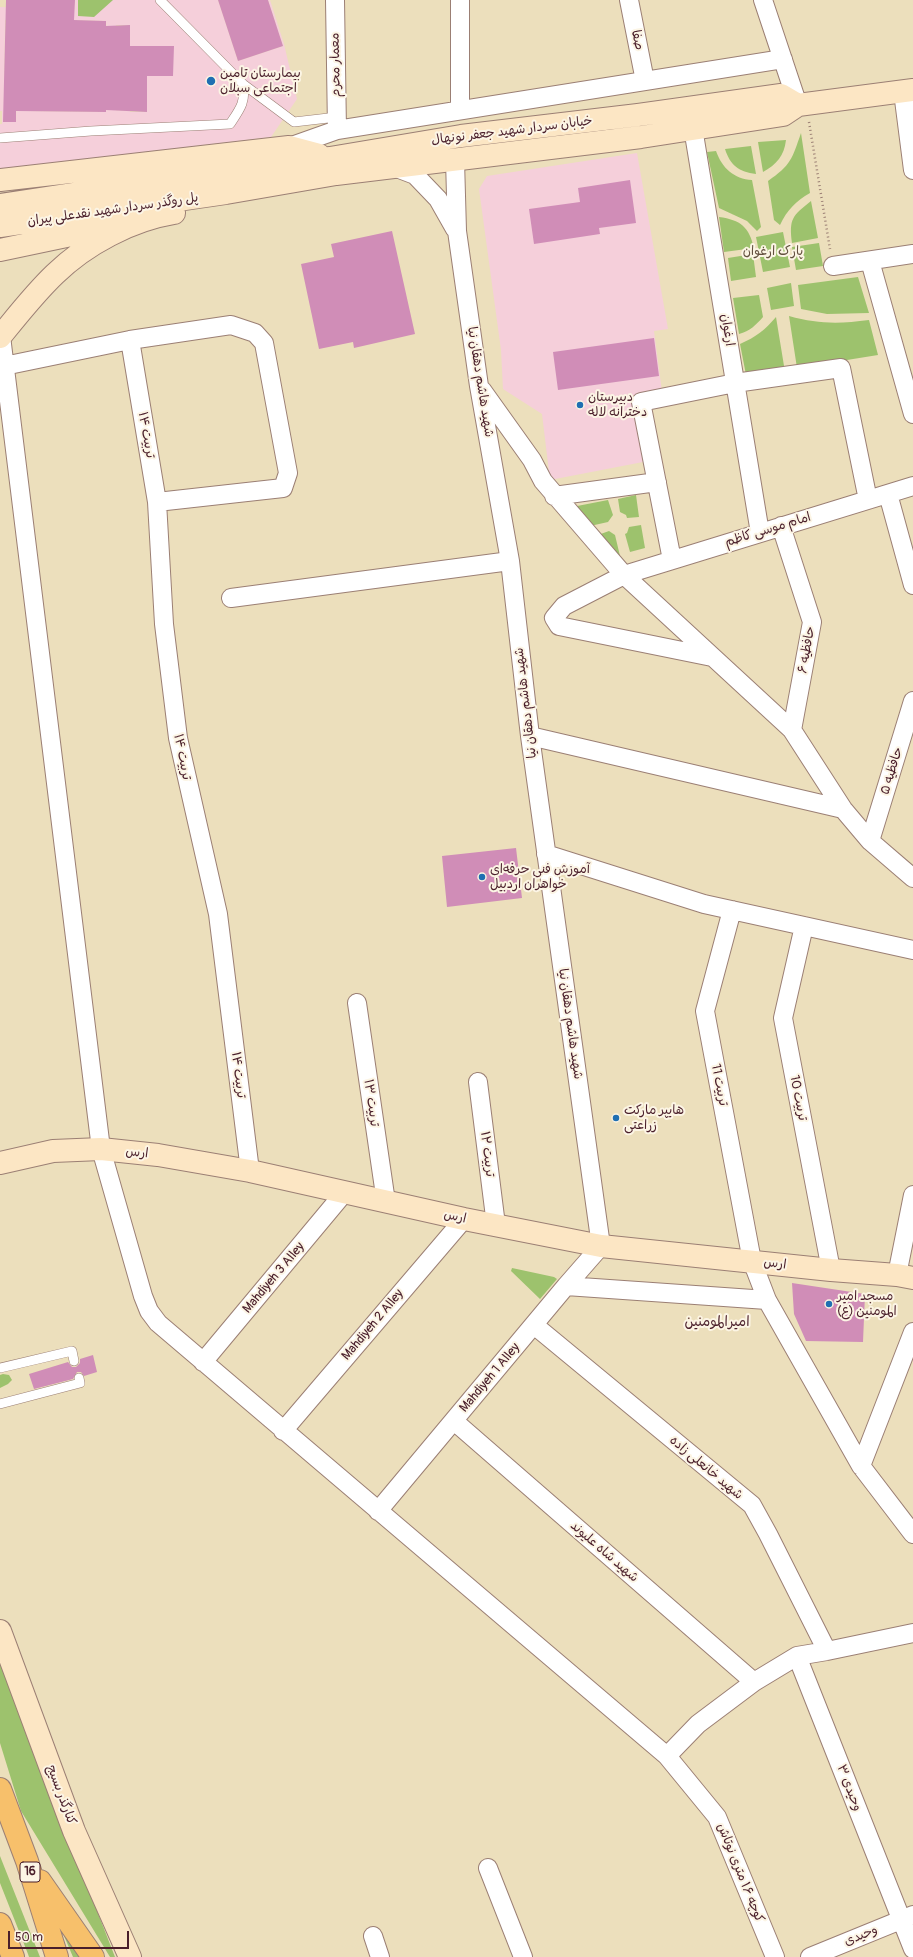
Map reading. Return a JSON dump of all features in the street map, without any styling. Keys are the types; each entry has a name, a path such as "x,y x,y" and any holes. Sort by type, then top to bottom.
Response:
{"highway":[{"name":"16","path":"0,1789 27,1861 57,1957"},
{"path":"27,1861 93,1957"},
{"path":"0,1924 13,1957"}],"main road":[{"name":"خیابان سردار شهید جعفر نونهال","path":"225,171 333,166 393,167 455,160 641,137 783,115 802,104 908,91"},
{"name":"خیابان سردار شهید جعفر نونهال","path":"226,193 461,136 638,115 781,95 802,104"},
{"path":"0,180 289,147 333,166 296,194 150,218 0,250"},
{"name":"پل روگذر سردار شهید نقدعلی پیران","path":"0,205 225,171"},
{"name":"پل روگذر سردار شهید نقدعلی پیران","path":"0,226 226,193"},
{"path":"0,336 55,274 81,253 106,237 150,218"},
{"name":"ارس","path":"0,1163 53,1151 100,1149 158,1155 250,1171 464,1219 601,1246 905,1277"},
{"name":"کنارگذر بسیج","path":"0,1631 74,1830 130,1957"}],"street":[{"name":"معمار محرم","path":"335,0 337,124"},
{"path":"460,0 460,110"},
{"name":"صفا","path":"629,0 645,81"},
{"path":"763,0 783,59 802,104"},
{"path":"289,147 337,124 460,110 783,59"},
{"path":"908,91 913,170"},
{"name":"ارغوان","path":"693,128 760,533"},
{"name":"شهید هاشم دهقان نیا","path":"455,160 457,231 479,386 510,561 530,736 601,1246"},
{"path":"393,167 415,175 438,199 457,231"},
{"path":"833,266 913,254"},
{"path":"870,261 913,414"},
{"path":"4,366 130,340 232,325 255,333 264,343 288,473 284,488 157,502"},
{"name":"کوچه ۱۶ متری نوتاش","path":"0,336 100,1149 143,1296 149,1311 158,1324 667,1756 717,1817 775,1957"},
{"name":"تربیت ۱۴","path":"130,340 157,502 164,624 173,697 187,783 218,914 250,1171"},
{"path":"672,560 641,402 735,383 841,368 868,500"},
{"path":"479,386 532,460 543,481 554,496 624,575 792,730 843,809 870,841 913,878"},
{"path":"554,496 657,482"},
{"name":"امام موسی کاظم","path":"712,657 558,626 554,618 564,606 624,575 913,486"},
{"path":"888,494 913,584"},
{"name":"حافظیه ۶","path":"781,526 812,622 792,730"},
{"path":"231,598 510,561"},
{"name":"حافظیه ۵","path":"870,841 913,701"},
{"path":"530,736 843,809"},
{"path":"546,854 704,904 913,950"},
{"name":"تربیت 11","path":"732,910 705,1011 752,1261 768,1300 861,1466 913,1534"},
{"name":"تربیت 10","path":"804,926 783,1018 831,1270"},
{"name":"تربیت ۱۳","path":"356,1003 386,1202"},
{"name":"تربیت ۱۲","path":"478,1082 496,1225"},
{"name":"Mahdiyeh 3 Alley","path":"203,1362 344,1193"},
{"path":"905,1277 913,1195"},
{"name":"Mahdiyeh 2 Alley","path":"283,1431 464,1219"},
{"name":"Mahdiyeh 1 Alley","path":"378,1511 601,1246"},
{"path":"566,1286 768,1300"},
{"name":"شهید خانعلی زاده","path":"534,1325 752,1505 827,1651"},
{"path":"861,1466 913,1332"},
{"name":"شهید شاه علیوند","path":"454,1421 754,1682"},
{"path":"667,1756 698,1724 754,1682 797,1656 913,1634"},
{"name":"وحیدی ۳","path":"797,1656 907,1917 913,1949"},
{"path":"488,1868 523,1957"},
{"name":"وحیدی","path":"810,1957 907,1917"},
{"path":"373,1936 380,1957"}],"lane":[{"path":"160,0 243,84 294,122 337,124"},
{"path":"0,138 91,131 230,124 241,108 245,96 243,84"},
{"path":"0,1368 72,1351 74,1361"},
{"path":"0,1404 80,1383 79,1378"}],"path":[{"path":"802,104 833,266"}],"shaded area":[{"name":"بیمارستان تامین اجتماعی سبلان","path":"75,0 218,0 238,61 283,46 268,0 270,0 284,44 297,99 271,137 0,169 0,124 2,124 2,111 0,111 0,7 74,10","holes":["18,19 16,122 4,122 5,20","29,19 106,21 107,34","116,25 130,25 129,111 114,110","173,46 173,76 141,76","106,88 106,112 27,111","130,91 147,91 147,112 130,112"]},
{"path":"637,153 668,329 654,331 662,392 631,396 643,462 550,480 542,414 503,389 501,350 479,189 487,176"}],"green space":[{"path":"78,0 113,0 94,17 78,16"},
{"path":"801,133 810,193 792,206 780,225 774,220 768,181 782,170 790,161"},
{"path":"786,140 782,155 776,163 763,172 758,142"},
{"path":"751,146 756,174 745,172 736,167 727,155 725,149"},
{"path":"716,151 722,163 730,172 734,175 752,180 761,227 757,231 747,221 719,208 707,152"},
{"path":"811,201 818,238 792,243 791,228 793,219"},
{"path":"719,217 733,220 743,226 750,235 754,248 724,252"},
{"name":"پارک ارغوان","path":"783,232 790,267 763,272 756,237"},
{"path":"819,243 823,266 796,270 792,247"},
{"path":"753,254 756,277 731,281 728,258"},
{"path":"858,277 869,313 827,314 801,309 798,285"},
{"path":"791,283 794,306 771,310 767,288"},
{"path":"759,295 763,317 758,323 739,334 733,298"},
{"path":"789,316 810,321 829,322 869,320 878,355 797,368"},
{"path":"776,317 785,372 747,380 740,344 760,333"},
{"path":"636,495 639,517 627,518 626,515 620,512 618,499"},
{"path":"608,500 613,515 608,522 590,526 572,507"},
{"path":"641,525 645,548 630,552 625,534 627,533 629,527"},
{"path":"609,531 615,535 620,556 617,557 598,535"},
{"path":"512,1268 554,1277 557,1279 540,1299 511,1271"},
{"path":"0,1375 9,1375 12,1380 0,1388"},
{"path":"0,1657 30,1739 115,1957 110,1957 21,1811 0,1743"},
{"path":"0,1856 40,1957 29,1957 0,1883"},
{"path":"56,1917 82,1957 73,1957"}],"building":[{"path":"6,0 75,0 74,20 106,21 106,26 130,25 130,46 174,46 173,76 147,76 147,112 106,110 106,112 16,111 16,122 3,122"},
{"path":"218,0 268,0 283,46 238,61"},
{"path":"630,180 636,223 599,228 600,234 534,244 529,209 580,202 578,188"},
{"path":"392,231 415,334 354,348 353,342 319,349 301,264 334,257 331,244"},
{"path":"654,338 659,376 558,390 553,352"},
{"name":"آموزش فنی حرفه‌ای خواهران اردبیل","path":"516,848 522,898 447,907 442,856"},
{"name":"مسجد امیر المومنین (ع)","path":"792,1283 865,1294 863,1342 806,1341 794,1314"},
{"path":"93,1355 97,1372 84,1376 81,1372 77,1372 73,1379 34,1389 29,1374 68,1362 72,1367 76,1367 80,1363 80,1359"}],"place":[{"name":"بیمارستان تامین اجتماعی سبلان","path":"211,81"},
{"name":"دبیرستان دخترانه لاله","path":"580,405"},
{"name":"آموزش فنی حرفه‌ای خواهران اردبیل","path":"482,877"},
{"name":"هایپر مارکت زراعتی","path":"616,1118"},
{"name":"مسجد امیر المومنین (ع)","path":"829,1304"}],"district":[{"name":"امیرالمومنین","path":"717,1322"}]}
